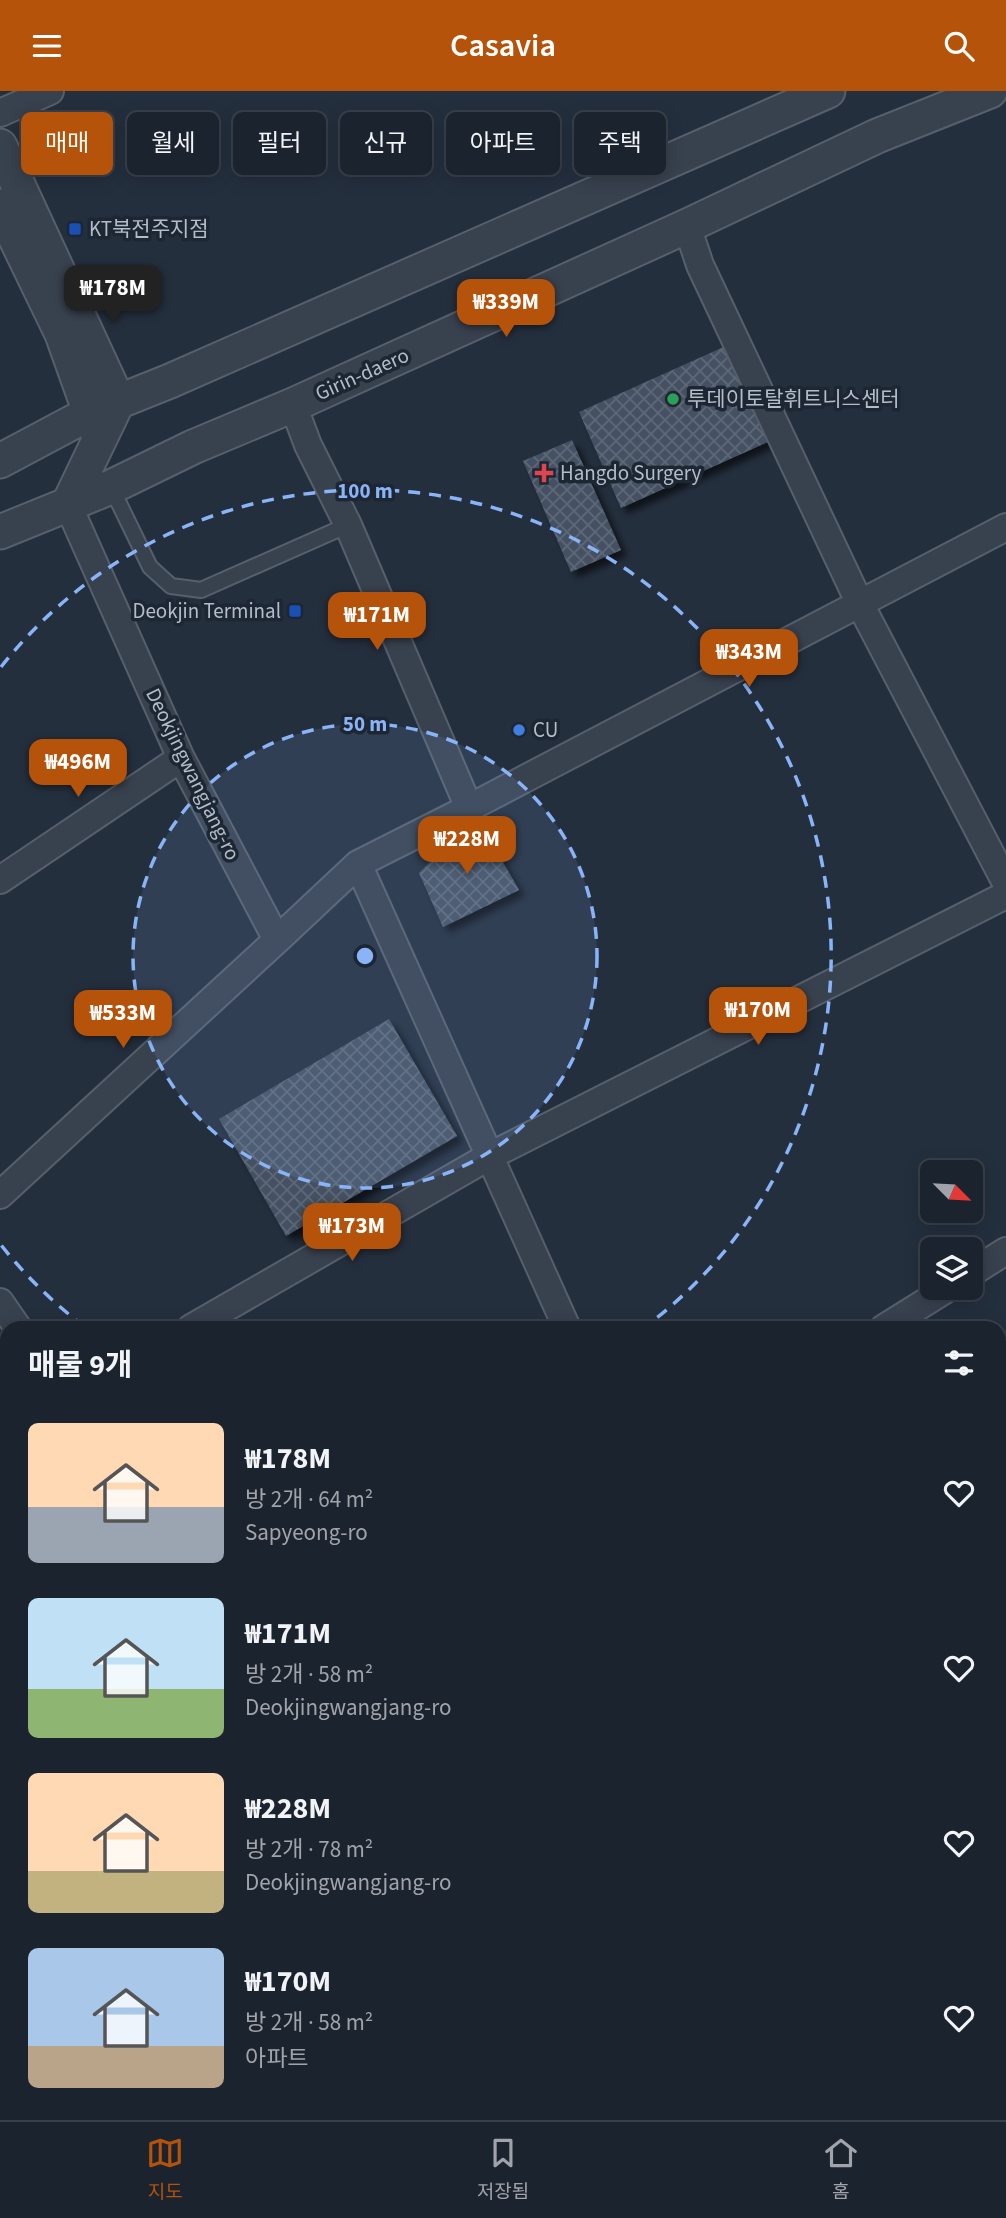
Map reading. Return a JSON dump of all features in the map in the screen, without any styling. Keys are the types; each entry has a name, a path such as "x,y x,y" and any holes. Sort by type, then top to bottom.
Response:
{"street":[{"path":"0,113 50,91"},
{"path":"0,461 103,418 170,381 828,91"},
{"name":"Girin-daero","path":"0,531 111,487 193,447 293,405 687,226 877,136 990,91"},
{"path":"0,146 103,418 111,487"},
{"path":"0,206 103,418 68,505"},
{"path":"687,226 700,265 860,604 1006,883"},
{"path":"293,405 308,445 348,525 469,808"},
{"name":"Deokjingwangjang-ro","path":"68,505 181,758 277,940"},
{"path":"0,1195 358,864 1006,527"},
{"path":"0,880 181,758"},
{"path":"358,864 563,1321"},
{"path":"203,1321 488,1157 1006,895"},
{"path":"983,1265 1006,1251"},
{"path":"895,1321 929,1300"},
{"path":"0,1302 13,1321"}],"lane":[{"path":"111,487 149,567 171,586 201,590 348,525"}],"building":[{"path":"728,345 770,441 621,508 579,412"},
{"path":"572,440 621,550 571,572 523,461"},
{"path":"476,816 519,890 443,927 419,873"},
{"path":"389,1019 457,1136 286,1236 219,1119"}],"place":[{"name":"KT북전주지점","path":"75,229"},
{"name":"투데이토탈휘트니스센터","path":"673,399"},
{"name":"Hangdo Surgery","path":"544,473"},
{"name":"Deokjin Terminal","path":"295,611"},
{"name":"CU","path":"519,730"}]}
